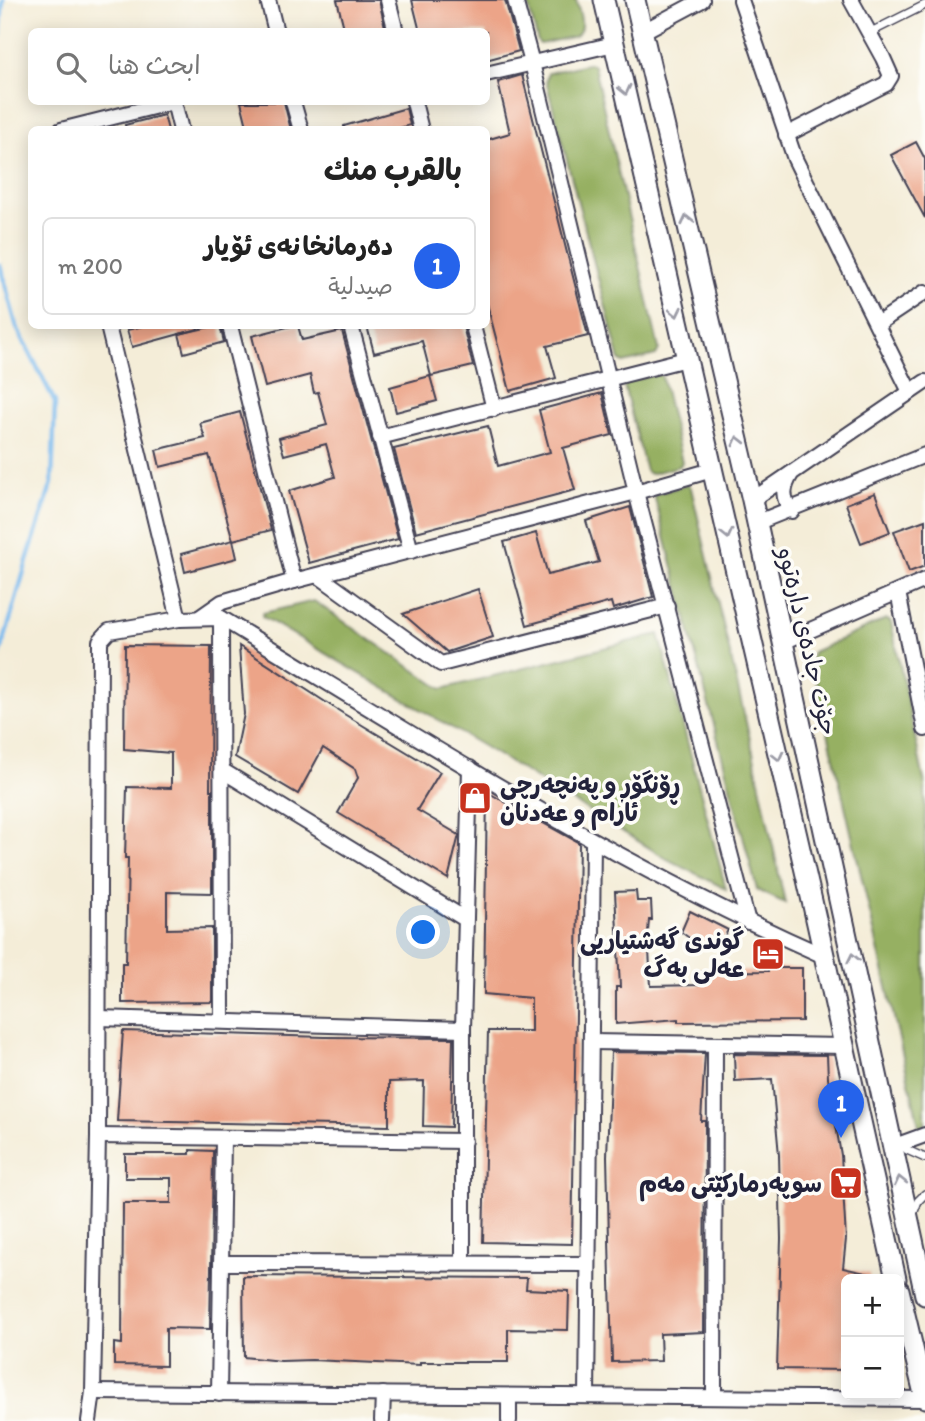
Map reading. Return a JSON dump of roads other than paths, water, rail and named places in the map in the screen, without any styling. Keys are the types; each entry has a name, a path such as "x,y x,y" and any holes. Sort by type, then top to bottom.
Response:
{"main road":[{"path":"604,0 895,1274"},
{"name":"جۆت جادەی دارەتوو","path":"635,0 752,499 897,1146 911,1232 925,1295"},
{"path":"755,659 784,646"},
{"path":"904,1311 925,1399"}],"street":[{"path":"268,0 275,28"},
{"path":"388,0 395,28"},
{"path":"515,0 636,492 748,922"},
{"path":"642,32 702,0"},
{"path":"741,0 795,159 910,392"},
{"path":"786,135 886,84 891,76 851,0"},
{"path":"490,73 614,44"},
{"path":"77,126 162,105"},
{"path":"175,105 180,126"},
{"path":"294,105 300,126"},
{"path":"415,105 420,126"},
{"path":"877,324 925,292"},
{"path":"109,329 178,619"},
{"path":"231,329 294,582"},
{"path":"352,329 411,551"},
{"path":"473,329 494,409"},
{"path":"380,437 686,359"},
{"path":"752,499 925,382"},
{"path":"756,523 925,455"},
{"path":"199,618 222,603 294,582 712,470"},
{"path":"792,472 783,493 785,502 792,510"},
{"path":"319,576 441,664 667,606"},
{"path":"784,646 925,580"},
{"path":"898,592 925,729"},
{"path":"221,618 222,1021"},
{"path":"89,1421 93,1392 98,1136 100,641 109,631 178,619 221,618 593,842 748,922 824,956"},
{"path":"463,1263 463,1029 470,768"},
{"path":"223,771 465,919"},
{"path":"587,1396 593,842"},
{"path":"99,1018 463,1029"},
{"path":"591,1042 844,1046"},
{"path":"714,1396 715,1044"},
{"path":"897,1146 925,1135"},
{"path":"98,1136 464,1141"},
{"path":"219,1394 223,1139"},
{"path":"221,1263 588,1264"},
{"path":"93,1392 925,1399"},
{"path":"382,1421 383,1394"},
{"path":"509,1396 509,1421"}],"lane":[{"path":"869,33 925,5"},
{"path":"897,1146 925,1158"},
{"path":"911,1232 914,1208 925,1194"}],"waterway":[{"path":"0,36 3,0"},
{"path":"0,265 17,328 55,402 52,483 0,655"}],"place":[{"name":"ڕۆنگۆڕ و پەنچەرچی ئارام و عەدنان","path":"475,798"},
{"name":"گوندی گەشتیاریی عەلی بەگ","path":"768,954"},
{"name":"دەرمانخانەی ئۆیار","path":"841,1138"},
{"name":"سوپەرمارکێتی مەم","path":"846,1183"}]}
